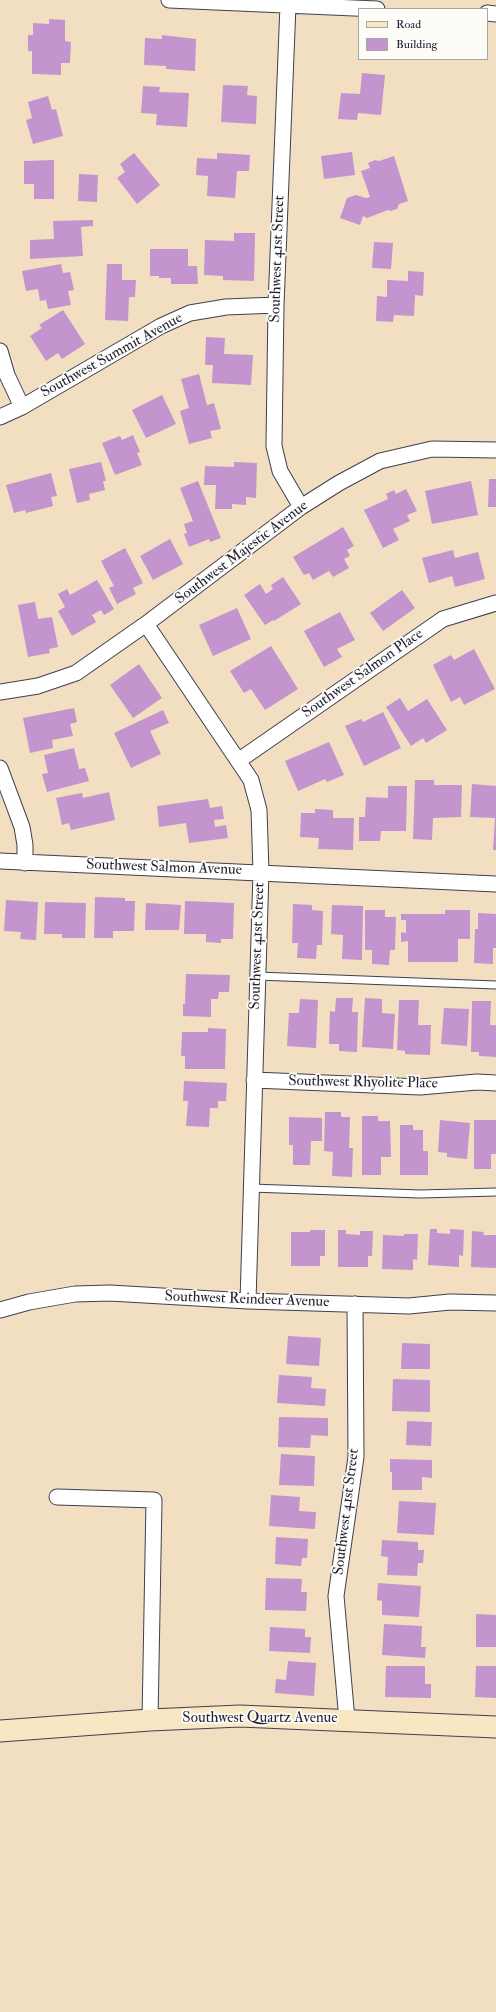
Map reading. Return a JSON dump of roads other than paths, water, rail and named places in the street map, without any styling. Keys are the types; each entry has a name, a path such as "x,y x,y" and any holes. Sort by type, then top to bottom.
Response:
{"street":[{"path":"169,0 358,8"},
{"name":"Southwest 41st Street","path":"288,5 276,305 274,446 280,471 301,507"},
{"name":"Southwest Summit Avenue","path":"0,417 22,407 161,326 190,312 226,307 276,305"},
{"path":"0,351 7,375 22,407"},
{"name":"Southwest Majestic Avenue","path":"0,692 38,686 76,673 146,624 301,507 339,483 380,461 432,449 496,450"},
{"name":"Southwest Salmon Place","path":"238,761 443,619 496,603"},
{"name":"Southwest 41st Street","path":"146,624 250,780 259,810 261,872 248,1300"},
{"path":"0,768 22,827 25,845 25,863"},
{"name":"Southwest Salmon Avenue","path":"0,861 496,884"},
{"name":"Southwest Rhyolite Place","path":"254,1080 420,1087 477,1082 496,1083"},
{"name":"Southwest Reindeer Avenue","path":"0,1310 29,1302 75,1294 110,1293 409,1306 450,1302 496,1302"},
{"name":"Southwest 41st Street","path":"347,1720 336,1596 356,1457 355,1304"},
{"path":"57,1497 154,1500 150,1720"},
{"name":"Southwest Quartz Avenue","path":"0,1731 150,1720 240,1716 496,1727"}],"lane":[{"path":"257,976 496,985"},
{"path":"251,1188 420,1194 496,1192"}]}
